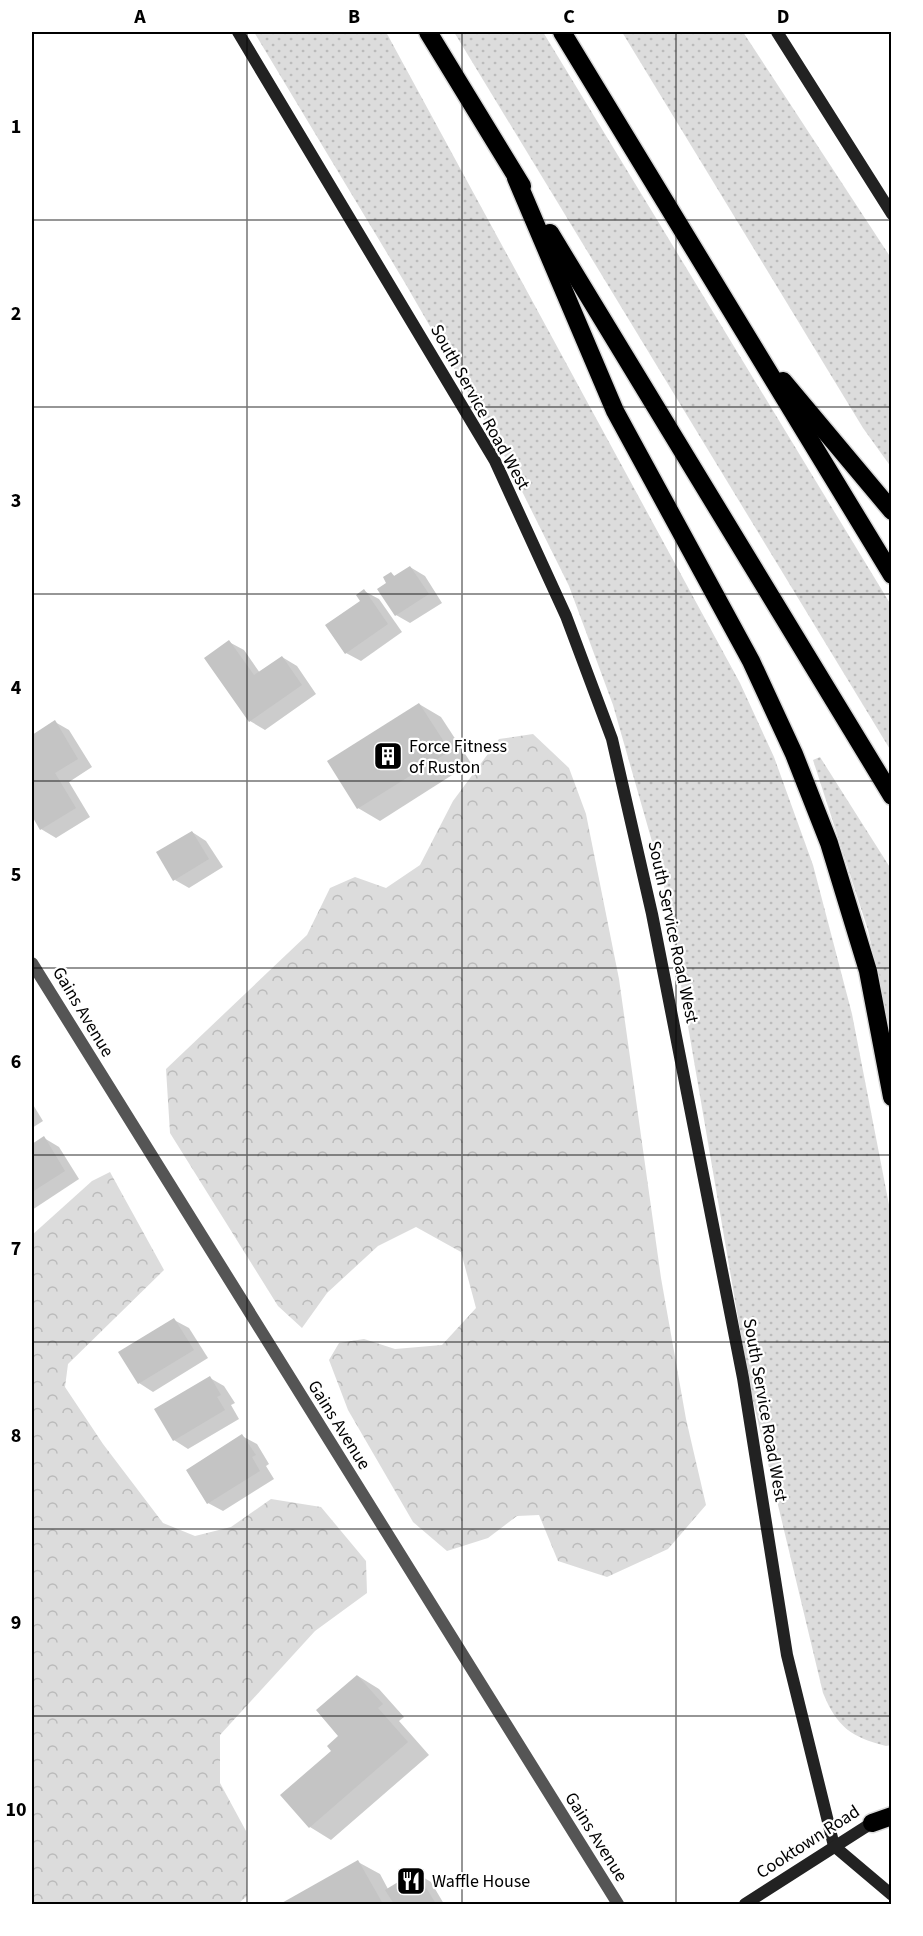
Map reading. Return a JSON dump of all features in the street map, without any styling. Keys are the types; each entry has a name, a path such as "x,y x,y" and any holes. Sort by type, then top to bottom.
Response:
{"highway":[{"path":"428,32 891,796"},
{"path":"562,32 891,575"},
{"path":"516,178 615,411 751,662 794,754 829,843 868,971 891,1097"},
{"path":"743,333 891,511"},
{"path":"872,1823 891,1816"}],"main road":[{"name":"South Service Road West","path":"238,32 495,461 566,616 612,738 652,914 743,1378 787,1655 834,1846"},
{"path":"777,32 891,214"},
{"name":"Cooktown Road","path":"745,1905 891,1811"},
{"path":"834,1846 891,1895"}],"street":[{"name":"Gains Avenue","path":"32,963 618,1905"}],"green space":[{"path":"254,32 386,32 740,683 774,757 813,865 852,1014 891,1215 891,1745 886,1746 863,1739 847,1729 828,1705 823,1693 750,1388 663,880 613,705 569,586 503,453 405,283"},
{"path":"454,32 543,32 891,605 891,751"},
{"path":"622,32 743,32 891,258 891,467 863,428"},
{"path":"533,734 569,768 586,814 619,979 661,1278 686,1419 706,1505 668,1549 607,1577 558,1561 539,1515 517,1516 488,1538 447,1551 413,1522 348,1410 329,1360 339,1343 364,1339 395,1349 442,1345 476,1308 461,1252 416,1227 378,1246 327,1293 302,1328 278,1306 170,1133 166,1069 307,935 330,888 355,877 386,888 420,865 453,801 499,739"},
{"path":"820,757 891,869 891,1038 868,930 813,760"},
{"path":"110,1172 164,1270 68,1364 65,1387 103,1444 163,1523 195,1536 231,1527 271,1499 321,1507 366,1561 367,1593 315,1631 220,1735 220,1783 246,1831 247,1896 238,1904 32,1904 32,1235 92,1181"}],"building":[{"path":"410,566 429,594 395,616 377,589 386,583 383,577 391,572 394,576"},
{"path":"364,589 388,624 345,654 325,625 360,601 356,595"},
{"path":"229,640 254,675 282,656 302,685 249,722 204,658"},
{"name":"Force Fitness of Ruston","path":"419,703 450,751 357,809 327,761"},
{"path":"55,720 78,759 55,773 76,808 40,830 32,816 32,735"},
{"path":"192,831 209,859 173,881 156,852"},
{"path":"44,1136 65,1171 32,1192 32,1144"},
{"path":"174,1318 194,1350 138,1384 118,1352"},
{"path":"210,1376 221,1395 217,1397 225,1410 173,1441 154,1409"},
{"path":"242,1434 256,1455 252,1457 260,1471 207,1504 186,1470"},
{"path":"357,1675 383,1704 378,1708 408,1742 309,1828 280,1795 331,1751 327,1746 338,1736 316,1710"},
{"path":"358,1860 383,1904 280,1904"},
{"name":"Waffle House","path":"416,1871 436,1904 394,1904 385,1890"}],"place":[{"name":"Force Fitness of Ruston","path":"388,756"},
{"name":"Waffle House","path":"411,1881"}]}
